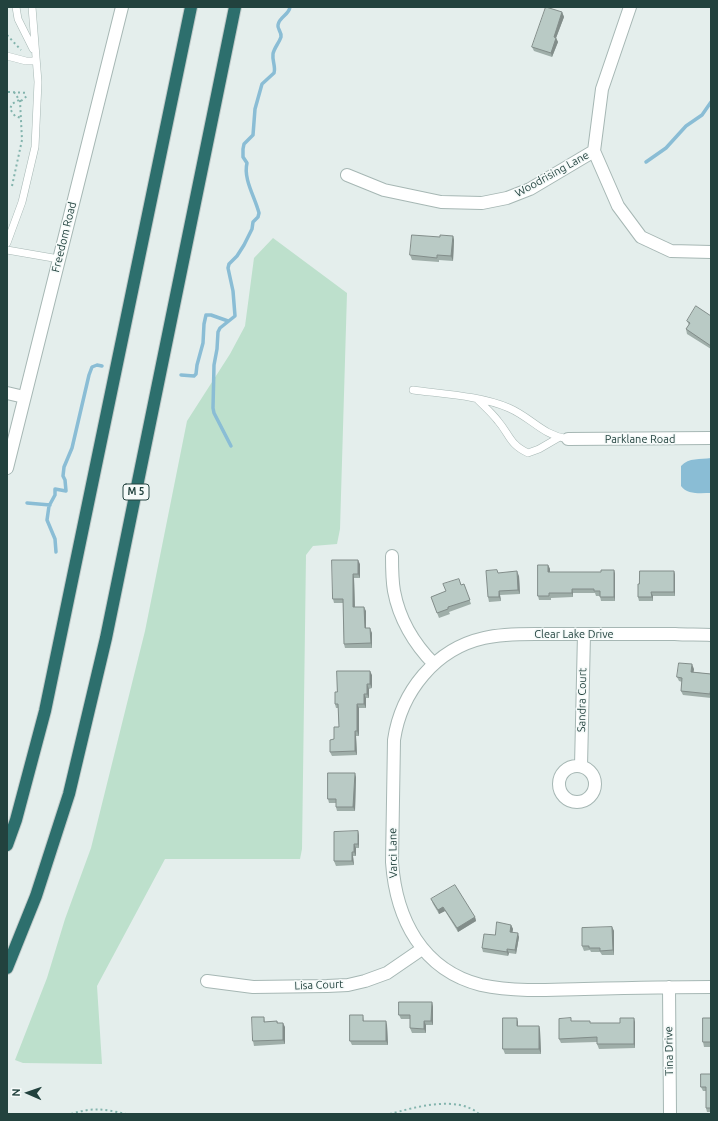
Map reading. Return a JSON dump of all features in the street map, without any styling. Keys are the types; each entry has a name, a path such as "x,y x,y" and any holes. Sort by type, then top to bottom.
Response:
{"highway":[{"path":"7,845 16,820 45,711 191,7"},
{"name":"M 5","path":"7,968 36,896 69,794 106,638 235,7"}],"street":[{"name":"Freedom Road","path":"7,468 122,7"},
{"path":"630,7 602,89 594,150 618,206 641,237 671,251 711,252"},
{"name":"Woodrising Lane","path":"347,175 384,190 441,202 482,203 507,198 530,189 594,150"},
{"path":"7,393 24,397"},
{"name":"Parklane Road","path":"563,438 711,438"},
{"path":"392,556 394,589 400,612 424,654 438,661"},
{"name":"Clear Lake Drive","path":"438,661 465,644 495,636 584,634 711,636"},
{"name":"Sandra Court","path":"581,766 584,634"},
{"name":"Varci Lane","path":"438,661 420,678 405,701 398,720 394,740 393,882 403,917 422,949 434,961 464,979 497,987 570,989 711,987"},
{"name":"Lisa Court","path":"207,981 253,987 348,985 365,982 387,973 422,949"},
{"name":"Tina Drive","path":"669,987 670,1114"}],"lane":[{"path":"16,7 18,19 35,52"},
{"path":"7,243 22,202 35,147 38,82 32,7"},
{"path":"7,56 36,61"},
{"path":"7,250 59,259"},
{"path":"413,390 501,405 511,409 548,434 563,438"},
{"path":"478,400 493,414 506,430 511,442 521,450 528,453 563,438"}],"path":[{"path":"8,92 31,93 12,104 9,109 15,116 21,118"},
{"path":"12,186 22,140 20,100 14,92"},
{"path":"390,1114 421,1107 454,1104 467,1106 479,1114"},
{"path":"71,1114 98,1108 126,1114"}],"green space":[{"path":"273,238 347,293 340,529 337,544 313,546 306,555 302,849 300,859 165,859 97,986 102,1064 23,1063 15,1060 47,978 65,919 91,848 145,631 187,421 230,354 245,326 254,258"}],"water":[{"path":"711,458 711,493 694,493 684,489 681,486 681,466 691,460"}],"building":[{"path":"546,7 562,12 554,37 556,38 551,53 532,47"},
{"path":"412,235 440,237 440,235 453,236 451,256 437,255 437,258 410,255"},
{"path":"696,306 711,316 711,346 686,329 690,323 687,321"},
{"path":"332,560 358,560 358,574 353,574 353,607 364,607 365,628 370,628 371,643 344,644 343,599 333,599"},
{"path":"538,565 548,565 548,572 601,572 601,570 614,570 614,597 600,597 600,591 594,591 594,589 572,589 572,593 549,593 549,596 538,596"},
{"path":"497,570 498,573 517,571 518,590 499,591 499,597 488,597 486,571"},
{"path":"640,571 674,571 674,592 651,592 652,597 638,597"},
{"path":"459,579 461,585 464,584 470,600 448,607 448,609 437,613 431,597 446,591 443,584"},
{"path":"679,663 692,664 691,672 711,674 710,694 681,691 682,678 677,677"},
{"path":"337,671 370,671 370,684 367,684 367,694 364,694 364,704 357,704 355,751 330,752 330,740 334,739 334,727 339,727 338,704 335,704 335,692 337,692"},
{"path":"328,773 355,773 353,807 336,807 336,799 328,799"},
{"path":"358,831 358,844 354,844 352,861 334,861 334,832"},
{"path":"455,885 475,917 457,928 443,907 438,910 431,899"},
{"path":"497,922 511,925 510,932 518,933 515,950 507,949 507,952 482,948 484,934 495,935"},
{"path":"612,927 613,950 600,951 600,948 589,948 589,946 582,946 582,928"},
{"path":"399,1002 432,1002 431,1021 424,1021 424,1029 410,1028 410,1015 399,1015"},
{"path":"350,1015 363,1015 363,1021 386,1021 386,1041 350,1041"},
{"path":"252,1017 264,1017 264,1022 277,1021 277,1023 283,1023 283,1040 253,1041"},
{"path":"503,1018 517,1018 517,1026 539,1026 539,1049 503,1049"},
{"path":"571,1018 571,1021 590,1021 590,1023 620,1023 620,1018 634,1018 634,1044 597,1044 597,1037 559,1039 559,1019"},
{"path":"703,1018 711,1018 711,1042 703,1042"},
{"path":"701,1074 711,1074 711,1108 706,1108 706,1087 701,1087"}],"waterway":[{"path":"231,446 214,413 213,408 214,365 218,332 220,328 235,316 233,291 228,268 229,264 237,256 244,245 252,229 253,222 258,217 259,213 248,182 246,169 247,163 243,157 244,144 253,135 255,109 262,84 274,73 275,68 273,54 281,37 278,25 290,7"},
{"path":"646,162 666,148 686,126 702,115 711,102"},
{"path":"181,375 194,376 196,374 203,343 206,315 211,315 228,321"},
{"path":"56,552 55,539 47,520 49,506 55,495 55,489 66,491 63,476 64,467 72,448 89,375 92,367 97,365 102,366"},
{"path":"27,503 50,505"}]}
